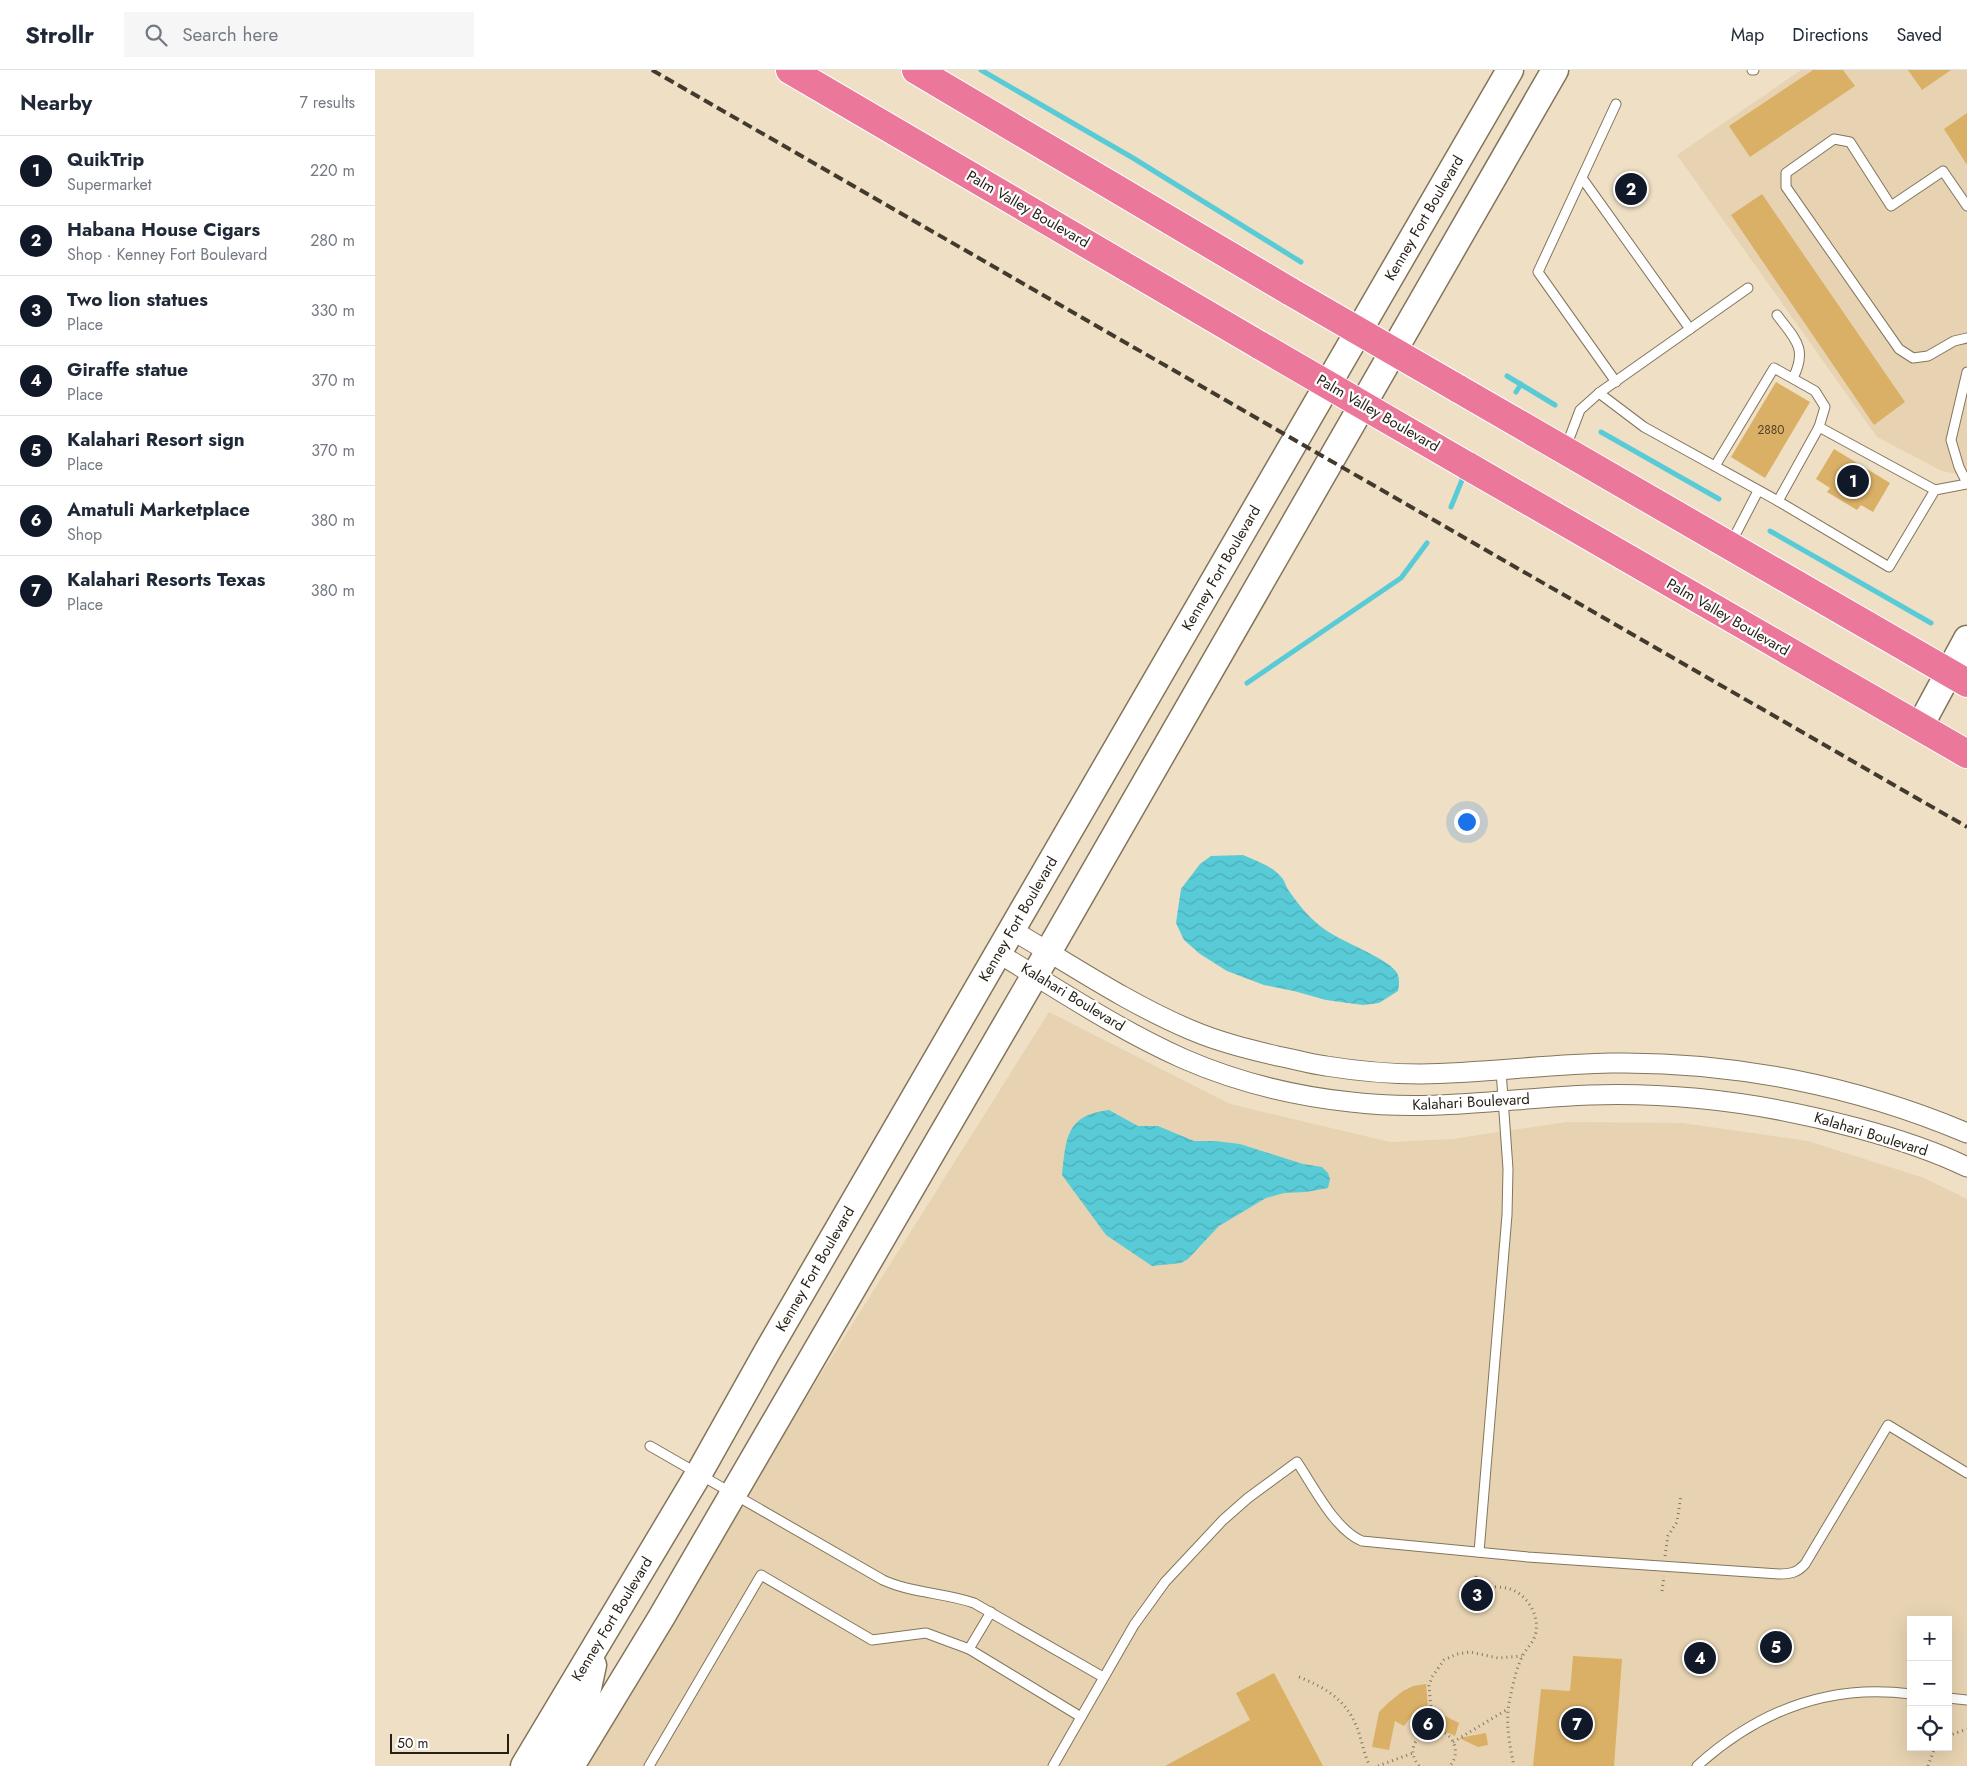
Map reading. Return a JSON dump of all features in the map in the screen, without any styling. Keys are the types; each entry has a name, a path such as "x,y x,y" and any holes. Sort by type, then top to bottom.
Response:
{"highway":[{"name":"Palm Valley Boulevard","path":"790,70 1261,346 1967,754"},
{"path":"916,70 1291,292 1958,678"}],"main road":[{"name":"Kenney Fort Boulevard","path":"524,1766 698,1475 777,1335 1510,70"},
{"path":"571,1766 615,1697 1035,975 1555,70"},
{"path":"1920,726 1958,678 1967,639"},
{"path":"549,1766 583,1711 597,1644"}],"street":[{"name":"Kalahari Boulevard","path":"1012,930 1161,1016 1221,1042 1324,1066 1420,1074 1613,1063 1682,1066 1758,1073 1846,1091 1924,1116 1967,1133"},
{"name":"Kalahari Boulevard","path":"998,953 1151,1043 1184,1059 1251,1083 1325,1098 1385,1105 1429,1106 1591,1095 1643,1095 1729,1101 1782,1109 1871,1132 1911,1144 1967,1167"}],"lane":[{"path":"1616,104 1539,272 1616,382"},
{"path":"1967,206 1943,171 1891,206 1850,142 1835,139 1786,173 1786,187 1899,349 1913,358 1928,356 1954,341 1967,338"},
{"path":"1582,178 1690,329"},
{"path":"1564,450 1580,410 1599,394 1748,288"},
{"path":"1777,315 1799,346 1799,365 1793,378"},
{"path":"1715,466 1774,368 1793,378 1815,391 1825,407 1819,427 1778,501"},
{"path":"1819,427 1935,490 1967,483 1959,467 1951,440 1967,372"},
{"path":"1599,394 1644,427 1778,501 1889,566 1935,490"},
{"path":"1729,545 1758,491"},
{"path":"1479,1552 1507,1216 1508,1169 1501,1070"},
{"path":"1053,1766 1103,1677 1144,1610 1181,1563 1223,1520 1248,1498 1297,1462 1337,1523 1355,1538 1373,1543 1786,1574 1799,1570 1805,1564 1888,1425 1967,1473"},
{"path":"650,1446 891,1584 956,1597 974,1603 1103,1677"},
{"path":"649,1766 761,1575 872,1640 926,1633 969,1649 1081,1717"},
{"path":"969,1649 991,1612"},
{"path":"1697,1766 1730,1739 1755,1723 1803,1702 1847,1693 1889,1691 1907,1693"},
{"path":"1952,1698 1967,1700"}],"path":[{"path":"1665,1557 1668,1536 1677,1522 1681,1495"},
{"path":"1662,1591 1664,1575"},
{"path":"1477,1576 1475,1586 1509,1588 1518,1592 1533,1610 1537,1621 1537,1632 1532,1643 1522,1656 1508,1708 1507,1732 1514,1766"},
{"path":"1433,1731 1429,1686 1432,1677 1444,1660 1457,1654 1471,1652 1498,1658 1522,1656"},
{"path":"1299,1677 1320,1686 1339,1698 1357,1726 1365,1757 1370,1766"},
{"path":"1453,1742 1508,1708"},
{"path":"1952,1735 1967,1729"},
{"path":"1419,1766 1413,1752 1414,1744 1423,1734 1433,1731 1443,1732 1453,1742 1456,1756 1450,1766"},
{"path":"1928,1766 1934,1751"},
{"path":"1378,1766 1413,1752"}],"shaded area":[{"path":"1801,70 1967,70 1967,476 1942,471 1877,437 1677,155"},
{"path":"1049,1012 1230,1104 1390,1142 1452,1139 1567,1122 1682,1123 1808,1141 1924,1178 1967,1199 1967,1766 587,1766 782,1436"}],"water":[{"path":"1243,855 1274,870 1283,879 1288,889 1308,915 1325,930 1377,957 1393,968 1399,977 1398,991 1379,1003 1363,1005 1326,1000 1264,985 1227,971 1200,954 1184,940 1176,923 1181,889 1200,864 1211,856"},
{"path":"1109,1110 1138,1126 1158,1126 1194,1141 1240,1144 1303,1164 1322,1167 1328,1173 1330,1179 1328,1188 1284,1193 1266,1198 1219,1226 1188,1259 1181,1263 1152,1266 1106,1235 1062,1175 1067,1139 1076,1123 1084,1117"}],"building":[{"path":"1813,70 1843,70 1855,86 1750,157 1729,126"},
{"path":"1908,70 1951,70 1922,90"},
{"path":"1967,113 1967,165 1944,129"},
{"path":"1762,194 1905,402 1874,425 1731,215"},
{"path":"1776,382 1810,402 1765,478 1731,457"},
{"path":"1834,449 1890,483 1873,512 1861,505 1857,510 1827,492 1830,488 1816,479"},
{"path":"1573,1656 1622,1659 1614,1766 1533,1766 1541,1689 1570,1691"},
{"path":"1274,1673 1323,1766 1165,1766 1250,1720 1236,1693"},
{"path":"1426,1684 1429,1719 1420,1710 1404,1726 1395,1721 1389,1750 1372,1747 1379,1712 1403,1691 1413,1686"},
{"path":"1445,1716 1459,1723 1455,1736 1434,1726"},
{"path":"1486,1733 1488,1745 1478,1747 1459,1738"}],"waterway":[{"path":"981,70 1133,158 1301,262"},
{"path":"1507,376 1555,405"},
{"path":"1516,392 1521,384"},
{"path":"1601,432 1719,499"},
{"path":"1451,507 1462,480"},
{"path":"1770,531 1931,623"},
{"path":"1247,683 1401,578 1427,543"}],"railway":[{"path":"652,70 1967,827"}],"place":[{"name":"Habana House Cigars","path":"1631,189"},
{"name":"QuikTrip","path":"1853,481"},
{"name":"Two lion statues","path":"1477,1595"},
{"name":"Kalahari Resort sign","path":"1776,1647"},
{"name":"Giraffe statue","path":"1700,1658"},
{"name":"Amatuli Marketplace","path":"1428,1724"},
{"name":"Kalahari Resorts Texas","path":"1577,1724"}]}
